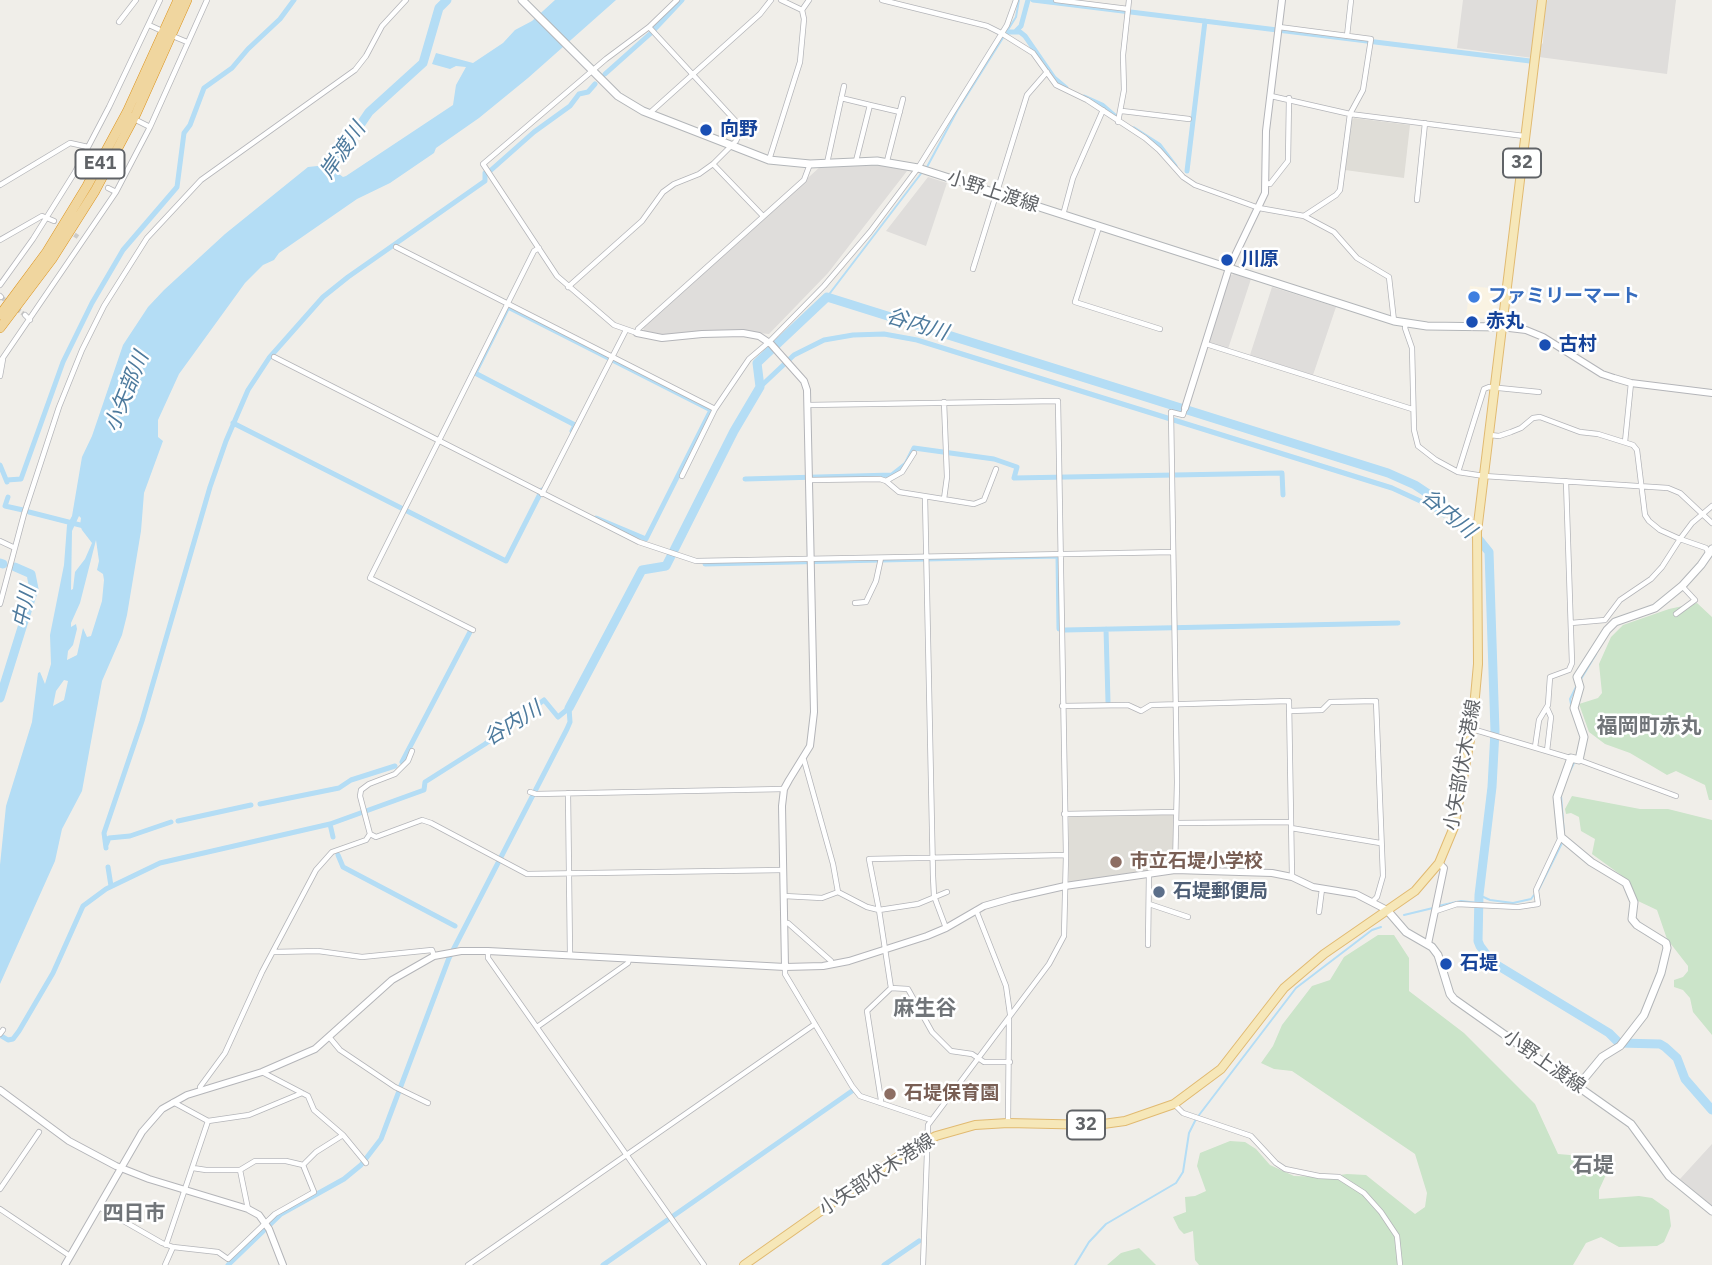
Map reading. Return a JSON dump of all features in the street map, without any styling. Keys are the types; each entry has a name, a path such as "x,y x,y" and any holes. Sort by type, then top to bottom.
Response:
{"highway":[{"name":"E41","path":"0,315 46,253 87,186 127,112 178,0"},
{"name":"E41","path":"0,330 73,226 114,156 187,0"}],"main road":[{"name":"小野上渡線","path":"522,0 618,96 643,111 769,160 810,164 887,162 918,168 1394,321 1450,327 1501,327"},
{"name":"小矢部伏木港線","path":"744,1265 899,1156 927,1140 951,1131 975,1125 1008,1123 1096,1125 1135,1119 1174,1104 1221,1069 1284,988 1324,954 1415,891 1438,863 1454,827 1472,729 1478,650 1477,534 1542,0"},
{"path":"1578,1086 1602,1057 1620,1046 1629,1036 1650,1004 1666,956 1666,943 1632,919 1634,902 1626,883 1591,862 1563,838 1557,797 1584,737 1574,708 1578,681 1607,630 1615,622 1655,608 1683,587 1710,550"},
{"name":"小野上渡線","path":"1387,910 1406,932 1428,944 1438,955 1454,999 1630,1124 1669,1175 1712,1211"}],"street":[{"path":"120,22 136,0"},
{"path":"0,285 75,172 160,0"},
{"path":"0,376 1,360 116,192 150,127 206,0"},
{"path":"0,604 36,475 59,407 82,350 121,277 147,238 201,180 355,70 382,26 406,0"},
{"path":"677,0 652,30 606,59 482,164 557,276 614,325 662,338 743,333 760,336 772,345 804,382 808,405 814,712 813,735 804,760 784,789 782,806 785,974 860,1096 931,1120"},
{"path":"652,111 760,14 771,0"},
{"path":"781,0 802,10"},
{"path":"769,160 800,62 804,19 802,10 809,0"},
{"path":"882,0 987,26 1001,33 1033,53 1056,85 1103,110 1145,138 1183,177 1195,185 1259,208 1304,216 1334,232 1357,258 1389,277 1394,321"},
{"path":"682,476 715,409 749,359 772,345 870,232 918,168 1013,14 1016,0"},
{"path":"1056,0 1128,9"},
{"path":"1118,122 1124,90 1123,55 1129,0"},
{"path":"1175,870 1176,704 1171,412 1183,415 1229,268 1259,208 1266,183 1270,96 1282,0"},
{"path":"1347,36 1352,0"},
{"path":"149,25 160,30"},
{"path":"1279,27 1371,39 1363,90 1350,114 1340,190 1304,216"},
{"path":"568,287 642,221 663,192 713,164 736,141 741,128 652,30"},
{"path":"175,37 187,43"},
{"path":"973,270 1027,95 1046,72"},
{"path":"827,164 844,86"},
{"path":"1270,96 1289,98 1350,114 1525,136"},
{"path":"841,98 900,112"},
{"path":"1266,183 1270,184 1288,160 1289,98"},
{"path":"887,162 903,99"},
{"path":"856,161 870,105"},
{"path":"109,107 116,110"},
{"path":"1063,215 1073,178 1103,110"},
{"path":"1122,111 1189,119"},
{"path":"138,121 150,127"},
{"path":"1417,200 1425,123"},
{"path":"0,186 70,143 88,146"},
{"path":"713,164 763,216"},
{"path":"637,333 638,329 804,180 810,164"},
{"path":"75,172 82,175"},
{"path":"108,188 116,192"},
{"path":"0,240 42,216 54,221"},
{"path":"1100,226 1075,302 1160,329"},
{"path":"78,237 83,241"},
{"path":"396,247 715,409"},
{"path":"473,630 370,578 534,251 539,248"},
{"path":"24,315 30,320"},
{"path":"1406,323 1405,328 1412,348 1412,422 1418,446 1436,460 1458,472 1484,476 1668,488 1680,493 1712,523"},
{"path":"1501,327 1525,330 1543,337 1602,374 1631,383 1712,393"},
{"path":"542,494 626,330"},
{"path":"1206,344 1412,409"},
{"path":"274,357 542,494 654,548 696,561 1173,552"},
{"path":"1625,442 1631,383"},
{"path":"1458,472 1484,389 1539,392"},
{"path":"808,405 1058,401 1066,855 1064,936 1059,948 928,1125 923,1265"},
{"path":"944,402 947,477 944,499"},
{"path":"1488,435 1505,435 1521,428 1533,418 1540,417 1580,432 1598,434 1633,445 1637,450 1642,502 1648,521 1681,539 1710,550"},
{"path":"886,481 902,472 914,453"},
{"path":"810,480 880,479 899,492 980,503 984,500 996,469"},
{"path":"1535,747 1539,720 1547,707 1550,677 1569,670 1572,663 1566,481"},
{"path":"925,497 932,856 934,896 946,928"},
{"path":"1571,622 1605,620 1620,600 1656,573 1681,539 1712,506"},
{"path":"0,541 15,548"},
{"path":"855,603 866,602 876,580 881,558"},
{"path":"0,580 6,581"},
{"path":"1676,614 1695,600 1683,587"},
{"path":"1569,670 1578,681"},
{"path":"1062,706 1128,705 1140,711 1151,705 1289,701 1292,877"},
{"path":"1289,711 1322,710 1330,702 1376,701 1383,876 1377,897 1373,901"},
{"path":"1547,707 1551,717 1547,751"},
{"path":"1472,729 1575,759 1676,796"},
{"path":"412,751 402,767 385,779 360,790 370,832 376,837 422,820 527,874 783,870"},
{"path":"804,760 834,864 838,892"},
{"path":"533,793 784,789"},
{"path":"568,793 570,955"},
{"path":"1065,814 1176,812"},
{"path":"1176,823 1291,825 1381,843"},
{"path":"201,1090 200,1087 225,1053 316,870 332,852 366,840 370,832"},
{"path":"1436,911 1457,904 1538,904 1536,890 1563,838"},
{"path":"891,988 869,859 1066,855"},
{"path":"1428,944 1444,868 1438,863"},
{"path":"65,1265 153,1116 173,1101 302,1056 330,1038 392,980 434,956 461,951 488,951 785,967 831,964 884,950 946,928 976,910 1012,898 1065,886 1175,870 1272,873 1292,877 1322,889 1347,891 1373,901 1387,910"},
{"path":"1148,945 1149,873"},
{"path":"1319,912 1322,889"},
{"path":"784,896 822,898 838,892 878,910 918,904 947,892"},
{"path":"1149,904 1188,917"},
{"path":"976,910 1006,986 1010,1016 1008,1123"},
{"path":"784,923 788,923 831,961 831,964"},
{"path":"273,952 318,951 362,957 432,950 434,956"},
{"path":"488,951 488,958 704,1265"},
{"path":"537,1027 628,963 629,959"},
{"path":"880,1103 867,1011 891,988 908,989 932,1032 951,1051 972,1054 984,1062 1010,1062"},
{"path":"468,1265 815,1024"},
{"path":"330,1038 340,1050 400,1090 428,1103"},
{"path":"262,1072 309,1098 314,1110 343,1135 366,1163"},
{"path":"0,1090 69,1141 121,1168 248,1209 259,1215 267,1225 283,1265"},
{"path":"173,1101 208,1121 249,1115 302,1093"},
{"path":"1174,1104 1183,1113 1251,1136 1285,1169 1339,1177 1364,1193 1397,1236 1401,1265"},
{"path":"165,1265 208,1121"},
{"path":"0,1189 39,1132"},
{"path":"303,1165 316,1152 343,1135"},
{"path":"193,1168 240,1170 255,1161 286,1161 303,1165"},
{"path":"98,1207 169,1246 218,1251 228,1259 296,1200 314,1192 303,1165"},
{"path":"240,1170 248,1209"},
{"path":"0,1209 70,1256"}],"shaded area":[{"path":"1463,0 1539,0 1533,58 1457,48"},
{"path":"1676,0 1667,74 1539,57 1543,43 1545,2"},
{"path":"1354,118 1410,125 1404,178 1345,170"},
{"path":"888,164 907,171 828,273 769,334 724,330 664,335 644,332 643,327 821,166"},
{"path":"928,177 947,183 926,246 886,231"},
{"path":"1235,273 1251,279 1228,349 1208,342 1230,276"},
{"path":"1470,286 1498,289 1496,313 1489,319 1466,317"},
{"path":"1272,287 1336,307 1313,375 1250,355"},
{"path":"1174,814 1173,868 1069,882 1069,816"},
{"path":"1712,1144 1712,1206 1680,1179"}],"green space":[{"path":"1697,603 1712,617 1712,800 1709,800 1705,785 1676,771 1667,775 1630,753 1605,744 1589,732 1579,704 1598,698 1602,693 1599,664 1611,637 1623,625 1669,609"},
{"path":"1572,796 1640,809 1668,809 1712,820 1712,1035 1693,1012 1690,998 1683,990 1674,987 1674,980 1683,977 1688,966 1667,939 1657,910 1638,901 1625,878 1592,854 1595,839 1581,831 1579,817 1566,814 1565,809"},
{"path":"1378,935 1394,935 1409,958 1409,991 1464,1033 1535,1104 1558,1154 1606,1158 1609,1168 1599,1190 1599,1199 1639,1196 1652,1198 1669,1210 1671,1226 1664,1242 1657,1246 1619,1247 1601,1237 1586,1243 1573,1265 1199,1265 1195,1260 1193,1231 1184,1234 1173,1217 1186,1212 1185,1197 1206,1191 1197,1166 1200,1153 1230,1141 1245,1142 1256,1149 1270,1165 1294,1176 1366,1175 1415,1214 1425,1207 1427,1193 1415,1154 1292,1071 1274,1069 1261,1063 1273,1046 1282,1025 1312,986 1330,980 1344,957"},
{"path":"1139,1248 1156,1265 1107,1265 1121,1253"}],"water":[{"name":"小矢部川","path":"555,0 616,0 528,78 479,118 436,148 434,153 390,183 357,199 279,253 274,260 263,265 245,283 179,374 158,420 158,437 163,441 144,493 141,531 127,615 122,635 102,681 82,791 62,829 55,861 0,984 0,865 6,806 32,722 38,673 40,672 45,684 51,664 50,635 64,565 67,525 72,516 82,457 92,436 123,345 148,307 164,290 225,234 308,167 327,165 343,177 346,176 453,105 456,85 466,67 456,66 450,69 432,64 436,53 473,63 503,43 515,30 532,21","holes":["79,516 82,530 92,543 75,572 71,590 72,531","96,540 99,561 97,570 103,574 104,580 102,601 91,636 87,637 83,628 77,655 67,660 77,629 76,624 71,627 71,623 80,603","64,680 68,681 64,700 53,706 56,691"]}],"waterway":[{"path":"7,480 21,479 63,362 92,303 123,250 177,187 184,133 190,125 204,88 232,68 280,19 294,0"},
{"name":"岸渡川","path":"324,178 369,112 423,63 439,8 447,0"},
{"path":"605,74 651,33 682,0"},
{"path":"927,167 957,111 1016,17 1019,0"},
{"path":"1016,31 1021,26 1028,0"},
{"path":"1033,0 1530,61"},
{"path":"1187,171 1205,21"},
{"path":"1006,32 1020,32 1025,36 1054,78 1066,88"},
{"path":"490,171 534,132 570,106 579,94 588,92 595,84"},
{"path":"1084,97 1102,105 1117,118"},
{"path":"1134,129 1159,145 1175,166"},
{"path":"827,297 923,171"},
{"path":"106,848 104,833 142,721 210,487 248,390 269,358 323,297 485,181 485,173"},
{"name":"谷内川","path":"569,708 642,570 666,566 734,431 760,387 757,363 827,297 1388,473 1415,485 1433,497 1468,526 1489,552 1495,731 1492,787 1479,895 1480,946 1492,962 1609,1033 1619,1043 1660,1044 1665,1047 1677,1058 1685,1079 1712,1110"},
{"path":"572,431 575,425 475,373 508,307 711,410 646,539 596,518"},
{"path":"760,387 794,355 824,340 884,334 917,340 1392,488 1444,515 1446,513"},
{"path":"233,423 506,561 542,490"},
{"path":"745,479 892,475 906,464 914,448 994,459 1017,467 1014,478 1282,473 1283,495"},
{"path":"0,465 7,482"},
{"path":"8,497 5,506 23,510"},
{"path":"29,512 84,526"},
{"path":"705,564 1058,556 1059,629"},
{"name":"中川","path":"0,698 34,589 31,574 15,567"},
{"path":"1065,630 1398,623"},
{"path":"1106,629 1108,702"},
{"path":"402,762 470,632"},
{"path":"1581,679 1596,654"},
{"path":"1573,714 1570,699 1576,687"},
{"name":"谷内川","path":"0,1035 8,1040 13,1039 19,1031 53,973 83,906 106,889 160,863 330,824 424,790 425,782 485,744 544,700 558,717 569,708"},
{"path":"228,1265 281,1214 344,1179 361,1165 381,1139 449,958 567,729 570,722 569,708"},
{"path":"1569,773 1574,763"},
{"path":"260,804 339,788 351,780 395,766"},
{"path":"1561,795 1564,834"},
{"path":"178,821 251,805"},
{"path":"106,845 109,838 130,836 171,822"},
{"path":"330,824 333,837"},
{"path":"1538,891 1562,843"},
{"path":"338,855 343,867 455,926"},
{"path":"108,867 111,886"},
{"path":"1479,895 1490,900 1513,903 1531,899 1534,895"},
{"path":"1438,906 1461,901 1479,903"},
{"path":"1404,915 1433,908"},
{"path":"1075,1265 1089,1242 1106,1224 1176,1183 1183,1172 1189,1133 1196,1119 1296,988 1372,930 1381,927"},
{"path":"603,1265 852,1091"},
{"path":"884,1265 919,1241"}],"tunnel":[{"path":"69,231 78,237"},
{"path":"1,297 25,315"}],"place":[{"name":"向野","path":"706,130"},
{"name":"川原","path":"1227,260"},
{"name":"ファミリーマート","path":"1474,297"},
{"name":"赤丸","path":"1472,322"},
{"name":"古村","path":"1545,345"},
{"name":"市立石堤小学校","path":"1116,862"},
{"name":"石堤郵便局","path":"1159,892"},
{"name":"石堤","path":"1446,964"},
{"name":"石堤保育園","path":"890,1094"}],"district":[{"name":"福岡町赤丸","path":"1649,727"},
{"name":"麻生谷","path":"925,1009"},
{"name":"石堤","path":"1593,1166"},
{"name":"四日市","path":"134,1214"}]}
